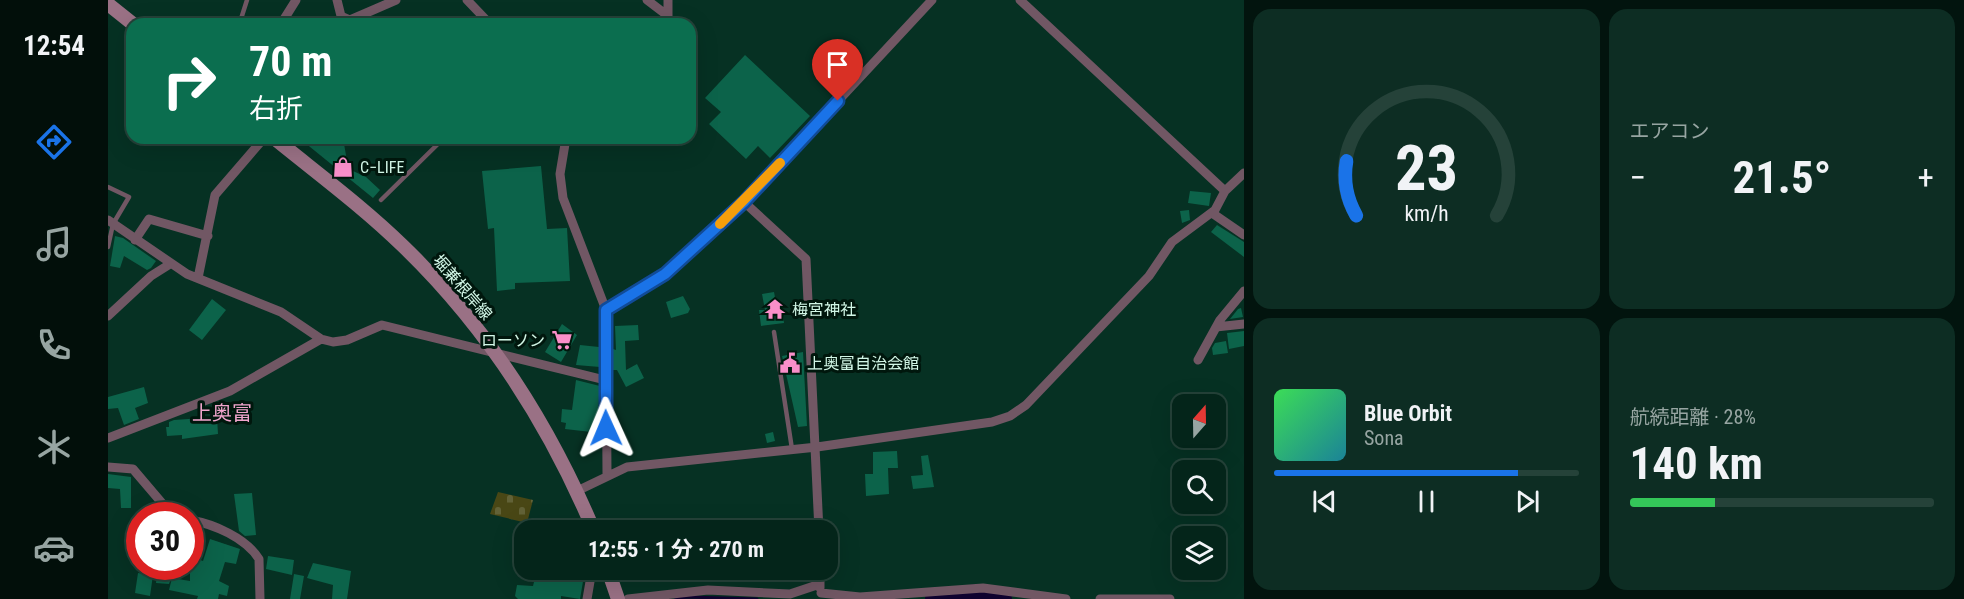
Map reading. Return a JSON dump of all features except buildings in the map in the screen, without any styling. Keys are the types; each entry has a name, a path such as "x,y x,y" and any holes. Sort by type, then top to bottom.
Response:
{"main road":[{"path":"108,4 126,18"},
{"name":"堀兼根岸線","path":"281,144 404,246 464,311 499,356 539,419 577,491 589,520"},
{"path":"611,580 618,599"}],"street":[{"path":"108,4 112,0"},
{"path":"285,18 296,0"},
{"path":"337,0 341,16 346,18"},
{"path":"355,18 396,0"},
{"path":"467,0 484,18"},
{"path":"647,0 663,18"},
{"path":"665,18 668,0"},
{"path":"606,310 665,274 744,202 932,0"},
{"path":"1020,0 1225,191"},
{"path":"198,278 215,195 259,144"},
{"path":"565,144 560,174 563,198 606,310 607,475"},
{"path":"577,491 627,467 817,447 992,422 1010,416 1026,405 1149,276 1172,242 1212,213 1225,191 1244,173"},
{"path":"744,202 806,259 817,447 819,520"},
{"path":"1212,213 1244,235"},
{"path":"135,240 149,219 208,236"},
{"path":"110,222 170,264 281,312 321,339 333,342 347,340 382,324 499,356 605,380"},
{"path":"108,316 151,276 170,264"},
{"path":"1197,360 1216,327 1244,291"},
{"path":"1216,327 1244,324"},
{"path":"108,438 238,387 321,339"},
{"path":"108,467 133,469 162,502"},
{"path":"204,524 214,526 256,554 259,559 260,599"},
{"path":"587,599 590,580"},
{"path":"628,599 708,590 789,596 821,592 860,597 982,588 1066,599"},
{"path":"1100,599 1170,599"}],"lane":[{"path":"241,18 247,0"},
{"path":"381,200 438,144"},
{"path":"108,187 129,197 110,222 108,247"},
{"path":"774,332 792,449"}],"green space":[{"path":"498,492 533,500 528,520 515,520 490,514"}],"waterway":[{"path":"935,599 979,594 1002,599"},
{"path":"676,599 687,597 757,599"}],"slow traffic":[{"path":"720,224 780,163"}],"place":[{"name":"C−LIFE","path":"343,167"},
{"name":"梅宮神社","path":"775,309"},
{"name":"ローソン","path":"562,340"},
{"name":"上奥富自治会館","path":"790,363"}],"district":[{"name":"上奥富","path":"222,413"}],"route":[{"path":"606,428 606,310 665,274 744,202 838,101"}]}
